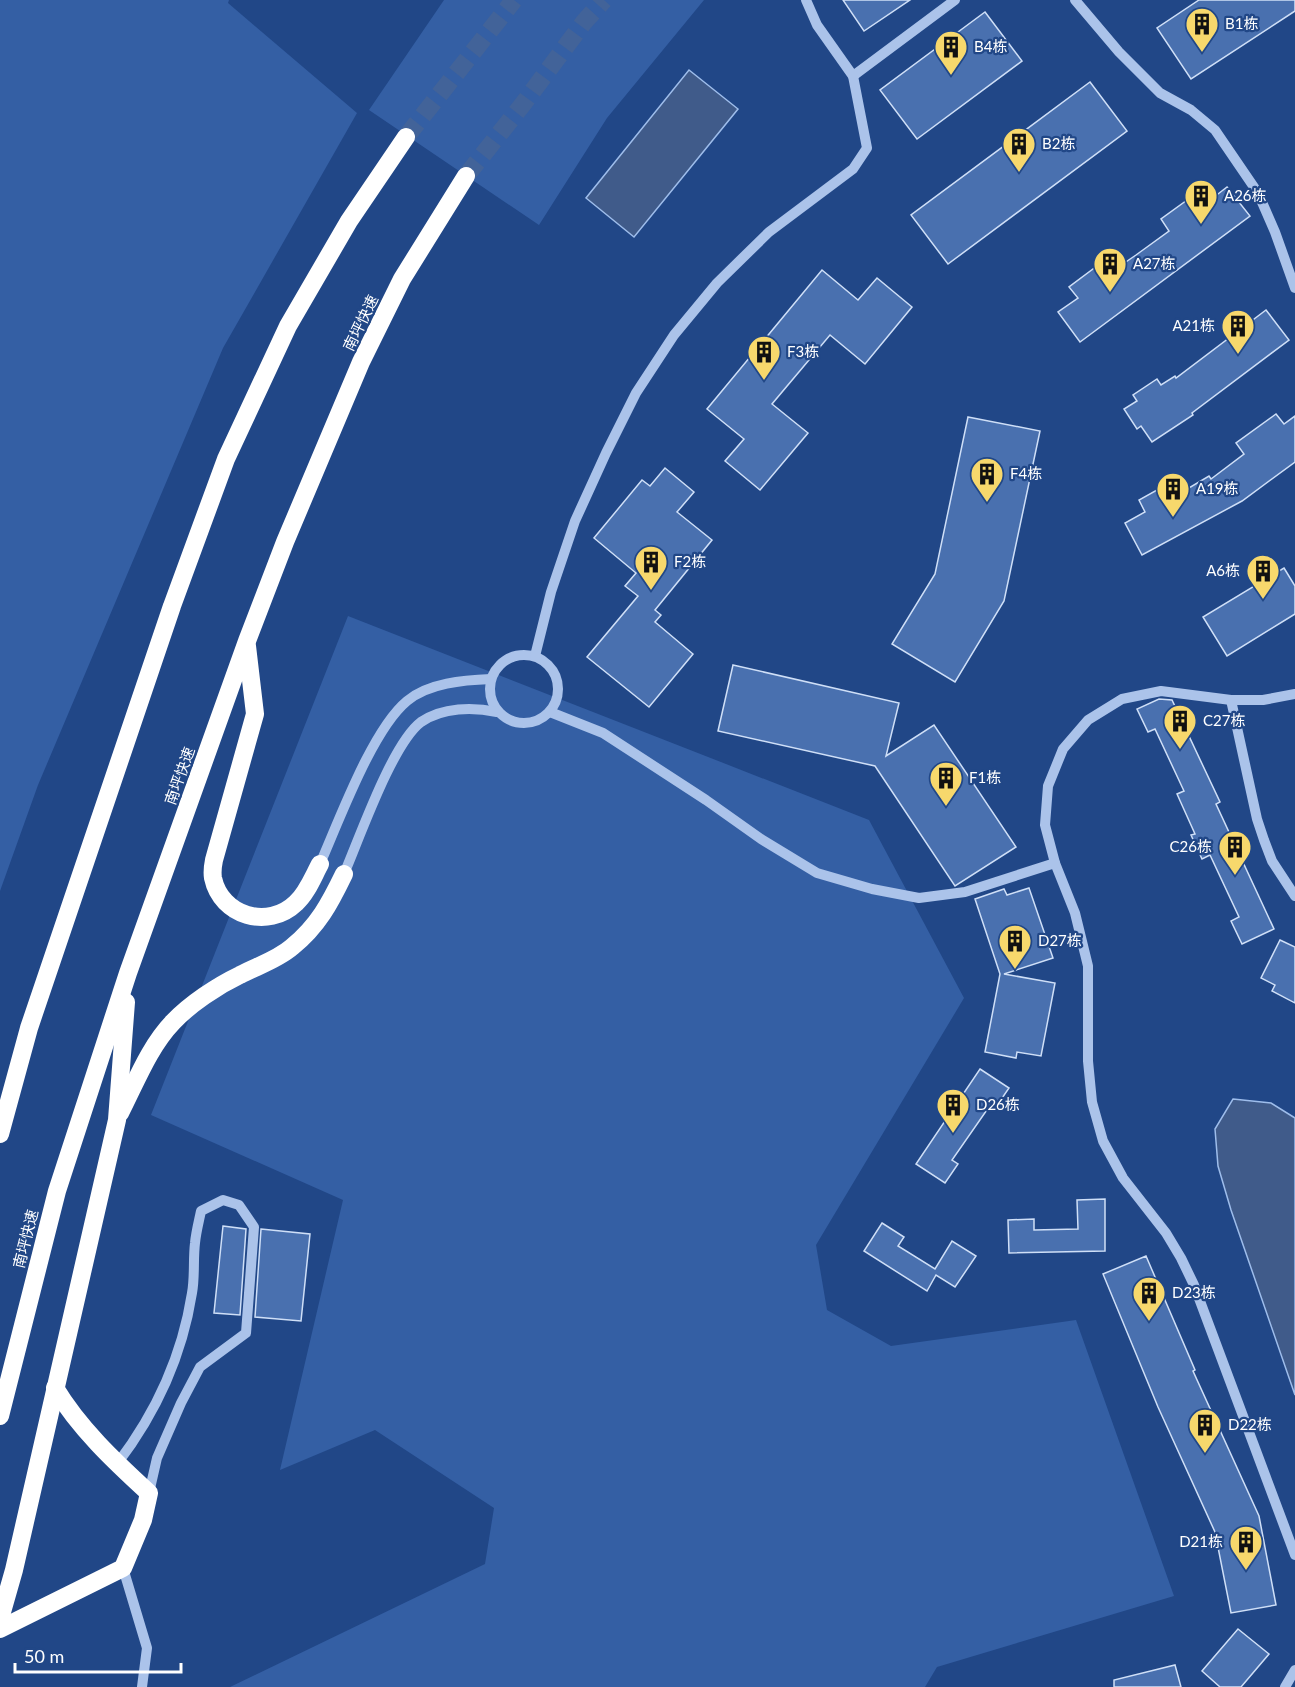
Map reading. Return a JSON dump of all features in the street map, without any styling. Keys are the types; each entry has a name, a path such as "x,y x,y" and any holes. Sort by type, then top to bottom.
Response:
{"highway":[{"path":"0,1134 32,1017 172,606 226,459 288,326 349,221 406,137"},
{"name":"南坪快速","path":"0,1416 57,1191 128,973 247,641 285,542 361,362 402,279 466,176"},
{"path":"247,641 255,714 214,860 212,876 219,895 235,911 253,917 275,917 296,904 320,864"},
{"path":"117,1120 147,1060 174,1021 237,976 292,948 324,914 344,874"},
{"path":"0,1620 14,1570 117,1120 128,973"},
{"path":"0,1629 123,1568 143,1520 148,1493 70,1414 54,1388"}],"street":[{"path":"535,656 551,592 575,521 636,393 661,354 717,283 769,232 853,170 867,148 853,76 817,25 806,0"},
{"path":"853,76 955,0"},
{"path":"1075,0 1119,52 1160,93 1191,110 1215,130 1258,193 1295,288"},
{"path":"524,654 535,656 552,669 557,679 559,690 556,702 541,720 518,723 506,719 497,712 491,702 490,679 495,669 503,661 524,654"},
{"path":"320,864 377,740 390,719 408,700 431,689 462,680 490,679"},
{"path":"1295,694 1263,700 1231,700 1161,691 1122,699 1088,720 1063,749 1048,786 1045,825 1055,863 1075,913 1088,966 1088,1061 1092,1102 1103,1142 1123,1178 1166,1233 1194,1285 1295,1555"},
{"path":"1231,700 1257,819 1272,861 1295,896"},
{"path":"344,874 392,762 404,742 422,722 447,711 473,707 497,712"},
{"path":"550,712 603,733 761,839 817,873 872,889 919,898 965,892 1055,863"},
{"path":"117,1464 137,1438 160,1396 180,1348 193,1291 195,1241 201,1211 223,1200 239,1204 254,1227 246,1333 200,1367 157,1458 148,1493"},
{"path":"123,1568 147,1648 142,1687"},
{"path":"1285,1687 1295,1670"}],"shaded area":[{"path":"0,0 229,0 228,3 357,113 223,348 38,785 0,891"},
{"path":"444,0 704,0 607,118 539,225 369,110"},
{"path":"689,70 738,109 634,237 586,198"},
{"path":"348,616 869,820 964,998 816,1245 827,1310 891,1346 1076,1320 1174,1596 937,1667 925,1687 230,1687 485,1564 494,1508 375,1430 280,1470 343,1200 151,1115"},
{"path":"1233,1099 1271,1103 1295,1118 1295,1395 1218,1166 1215,1129"}],"building":[{"path":"843,0 910,0 864,31"},
{"name":"B1栋","path":"1199,0 1295,0 1295,11 1191,79 1157,28"},
{"name":"B4栋","path":"985,12 1022,61 917,139 880,90"},
{"name":"B2栋","path":"1090,82 1127,131 948,264 911,215"},
{"path":"1227,187 1250,216 1080,342 1058,312 1078,298 1069,287 1109,257 1117,268 1169,231 1161,219 1201,190 1209,201"},
{"name":"F3栋","path":"822,270 858,300 877,278 912,307 865,364 830,335 772,404 808,433 760,490 725,461 744,439 707,409"},
{"path":"1266,310 1289,340 1192,413 1193,415 1152,442 1141,426 1137,429 1124,409 1137,401 1133,395 1157,379 1161,385 1175,376 1176,378"},
{"path":"1276,414 1284,424 1295,416 1295,462 1242,501 1142,555 1125,523 1145,512 1139,500 1182,476 1189,488 1209,476 1211,479 1244,454 1236,443"},
{"name":"F4栋","path":"968,417 1040,431 1004,601 955,682 892,644 935,574"},
{"name":"F2栋","path":"665,468 694,492 677,512 712,540 655,610 661,615 655,622 693,654 649,707 587,657 638,596 625,586 636,573 594,538 642,480 650,486"},
{"name":"A6栋","path":"1284,568 1295,586 1295,614 1227,656 1203,617"},
{"name":"F1栋","path":"733,665 899,703 886,756 934,725 1016,847 955,886 875,766 718,731"},
{"path":"1159,699 1172,700 1220,802 1216,804 1274,929 1242,944 1231,921 1239,917 1210,855 1202,859 1191,835 1195,834 1177,794 1184,791 1155,729 1148,732 1137,709"},
{"name":"D27栋","path":"1029,888 1053,958 1004,974 1055,983 1041,1056 1017,1052 1016,1058 985,1052 1000,974 975,899 1004,889 1007,895"},
{"path":"1280,940 1295,947 1295,1003 1272,991 1275,985 1261,978"},
{"name":"D26栋","path":"980,1069 1009,1088 996,1107 991,1104 952,1160 958,1164 945,1183 916,1164"},
{"path":"1105,1199 1105,1251 1009,1253 1008,1220 1034,1219 1034,1230 1078,1229 1077,1200"},
{"path":"882,1223 904,1237 898,1246 935,1269 952,1241 976,1256 955,1287 936,1275 927,1291 864,1251"},
{"path":"223,1226 246,1229 240,1315 214,1313"},
{"path":"261,1229 310,1234 301,1321 255,1317"},
{"path":"1146,1256 1195,1370 1193,1371 1259,1516 1276,1605 1231,1613 1215,1532 1158,1407 1103,1274"},
{"path":"1238,1629 1269,1654 1241,1687 1220,1687 1202,1671"},
{"path":"1175,1665 1181,1687 1114,1687 1114,1680"}],"tunnel":[{"path":"406,137 514,0"},
{"path":"466,176 584,22 604,0"}],"place":[{"name":"B1栋","path":"1202,53"},
{"name":"B4栋","path":"951,76"},
{"name":"B2栋","path":"1019,173"},
{"name":"A26栋","path":"1201,225"},
{"name":"A27栋","path":"1110,293"},
{"name":"A21栋","path":"1238,355"},
{"name":"F3栋","path":"764,381"},
{"name":"F4栋","path":"987,503"},
{"name":"A19栋","path":"1173,518"},
{"name":"F2栋","path":"651,591"},
{"name":"A6栋","path":"1263,600"},
{"name":"C27栋","path":"1180,750"},
{"name":"F1栋","path":"946,807"},
{"name":"C26栋","path":"1235,876"},
{"name":"D27栋","path":"1015,970"},
{"name":"D26栋","path":"953,1134"},
{"name":"D23栋","path":"1149,1322"},
{"name":"D22栋","path":"1205,1454"},
{"name":"D21栋","path":"1246,1571"}]}
